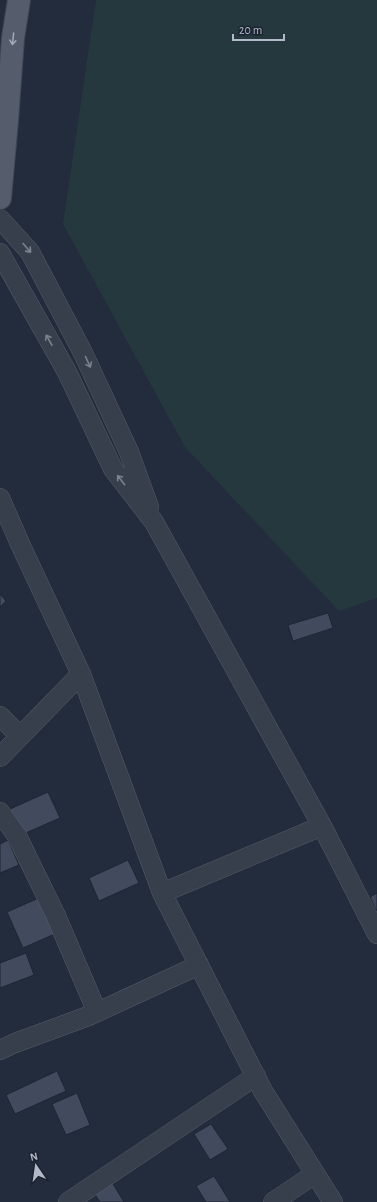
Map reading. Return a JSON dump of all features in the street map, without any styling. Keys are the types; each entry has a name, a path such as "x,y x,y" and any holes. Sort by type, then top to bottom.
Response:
{"main road":[{"path":"0,198 13,38 18,0"}],"street":[{"path":"0,219 30,252 83,353 129,452 154,522"},
{"path":"0,253 67,372 113,469 154,522 322,826 377,934"},
{"path":"0,498 81,674 162,893 263,1091 333,1202"},
{"path":"0,757 81,674"},
{"path":"0,716 20,736"},
{"path":"0,812 17,836 56,916 97,1012"},
{"path":"162,893 322,826"},
{"path":"0,1050 97,1012 199,965"},
{"path":"68,1202 256,1076"},
{"path":"273,1202 315,1174"}],"green space":[{"path":"96,0 377,0 377,598 339,611 185,447 63,224"}],"building":[{"path":"0,594 6,601 0,607"},
{"path":"328,613 333,628 293,641 288,625"},
{"path":"48,792 60,818 21,835 10,809"},
{"path":"8,840 19,865 0,873 0,844"},
{"path":"128,860 139,883 99,901 89,878"},
{"path":"377,893 377,910 376,910 370,897"},
{"path":"41,897 57,933 23,948 7,912"},
{"path":"26,953 34,975 0,988 0,963"},
{"path":"57,1071 66,1091 15,1114 6,1095"},
{"path":"77,1093 90,1125 66,1135 52,1104"},
{"path":"211,1124 228,1149 210,1160 194,1134"},
{"path":"214,1176 230,1202 206,1202 196,1186"},
{"path":"110,1179 124,1202 100,1202 92,1190"}]}
